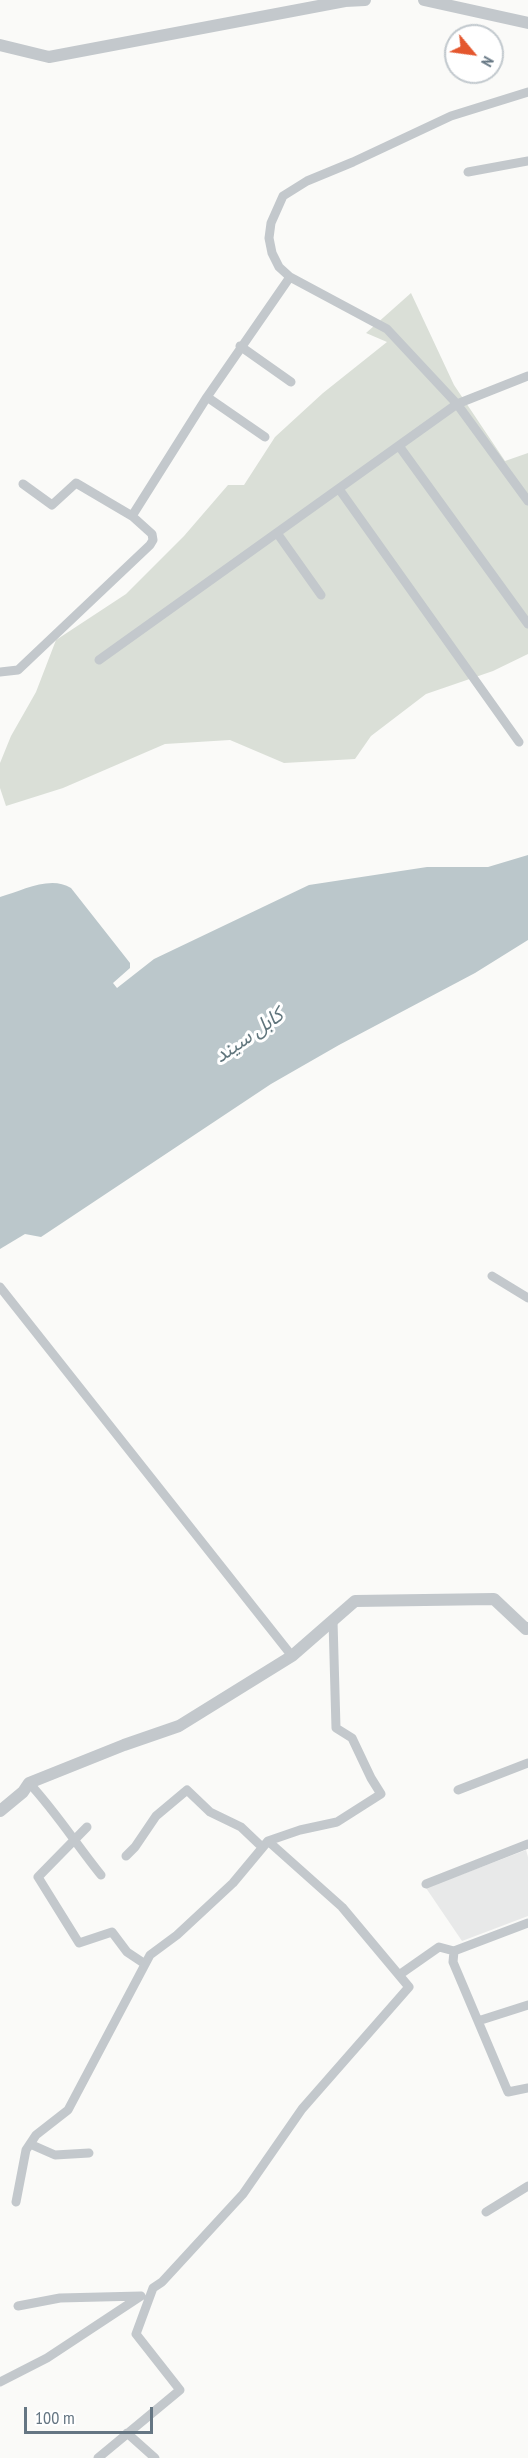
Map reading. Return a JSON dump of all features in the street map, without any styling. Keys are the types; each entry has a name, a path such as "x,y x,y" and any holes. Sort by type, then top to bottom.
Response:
{"street":[{"path":"0,45 49,57 211,25 345,1 365,0"},
{"path":"424,0 528,23"},
{"path":"528,92 451,116 307,181 283,196 271,223 269,238 272,253 279,267 290,277 387,329 457,404 528,501"},
{"path":"468,172 528,162"},
{"path":"132,516 240,346 290,277"},
{"path":"240,346 291,382"},
{"path":"99,660 457,404 528,376"},
{"path":"207,397 266,437"},
{"path":"399,446 528,624"},
{"path":"0,672 18,670 153,540 152,534 132,516 76,483 52,505 23,484"},
{"path":"339,489 519,742"},
{"path":"277,533 321,595"},
{"path":"492,1276 528,1298"},
{"path":"0,1287 292,1656"},
{"path":"0,1811 23,1792 29,1783 179,1726 292,1656 355,1601 494,1599 526,1629 528,1628"},
{"path":"16,2202 26,2150 36,2135 68,2110 150,1955 177,1935 233,1882 265,1844 300,1830 337,1822 381,1794 352,1738 336,1728 333,1621"},
{"path":"458,1790 528,1763"},
{"path":"29,1783 58,1815 101,1875"},
{"path":"0,2382 47,2358 145,2296 162,2282 243,2194 302,2109 409,1987 342,1907 265,1844 241,1827 210,1812 187,1790 156,1816 126,1856"},
{"path":"87,1827 38,1876 79,1943 112,1932 127,1952 145,1964"},
{"path":"426,1884 528,1844"},
{"path":"399,1975 439,1947 454,1951 528,1923"},
{"path":"454,1951 453,1962 508,2092 528,2088"},
{"path":"478,2021 528,2005"},
{"path":"30,2144 55,2155 89,2153"},
{"path":"486,2212 528,2186"},
{"path":"18,2306 60,2298 145,2296"},
{"path":"98,2458 180,2390 136,2334 145,2296"},
{"path":"127,2433 155,2458"}],"shaded area":[{"path":"411,293 454,385 505,461 528,453 528,654 493,671 426,694 371,736 355,759 284,763 230,740 165,744 63,788 6,806 0,788 0,763 11,736 36,692 56,640 126,594 184,536 228,485 244,485 275,437 323,393 387,342 366,333"},
{"path":"526,1850 528,1916 462,1941 426,1888"}],"water":[{"name":"کابل سيند","path":"528,855 528,940 475,973 271,1084 41,1237 25,1234 0,1249 0,897 45,884 63,884 71,888 130,963 130,968 113,983 117,988 154,959 309,885 427,867 488,867"}]}
